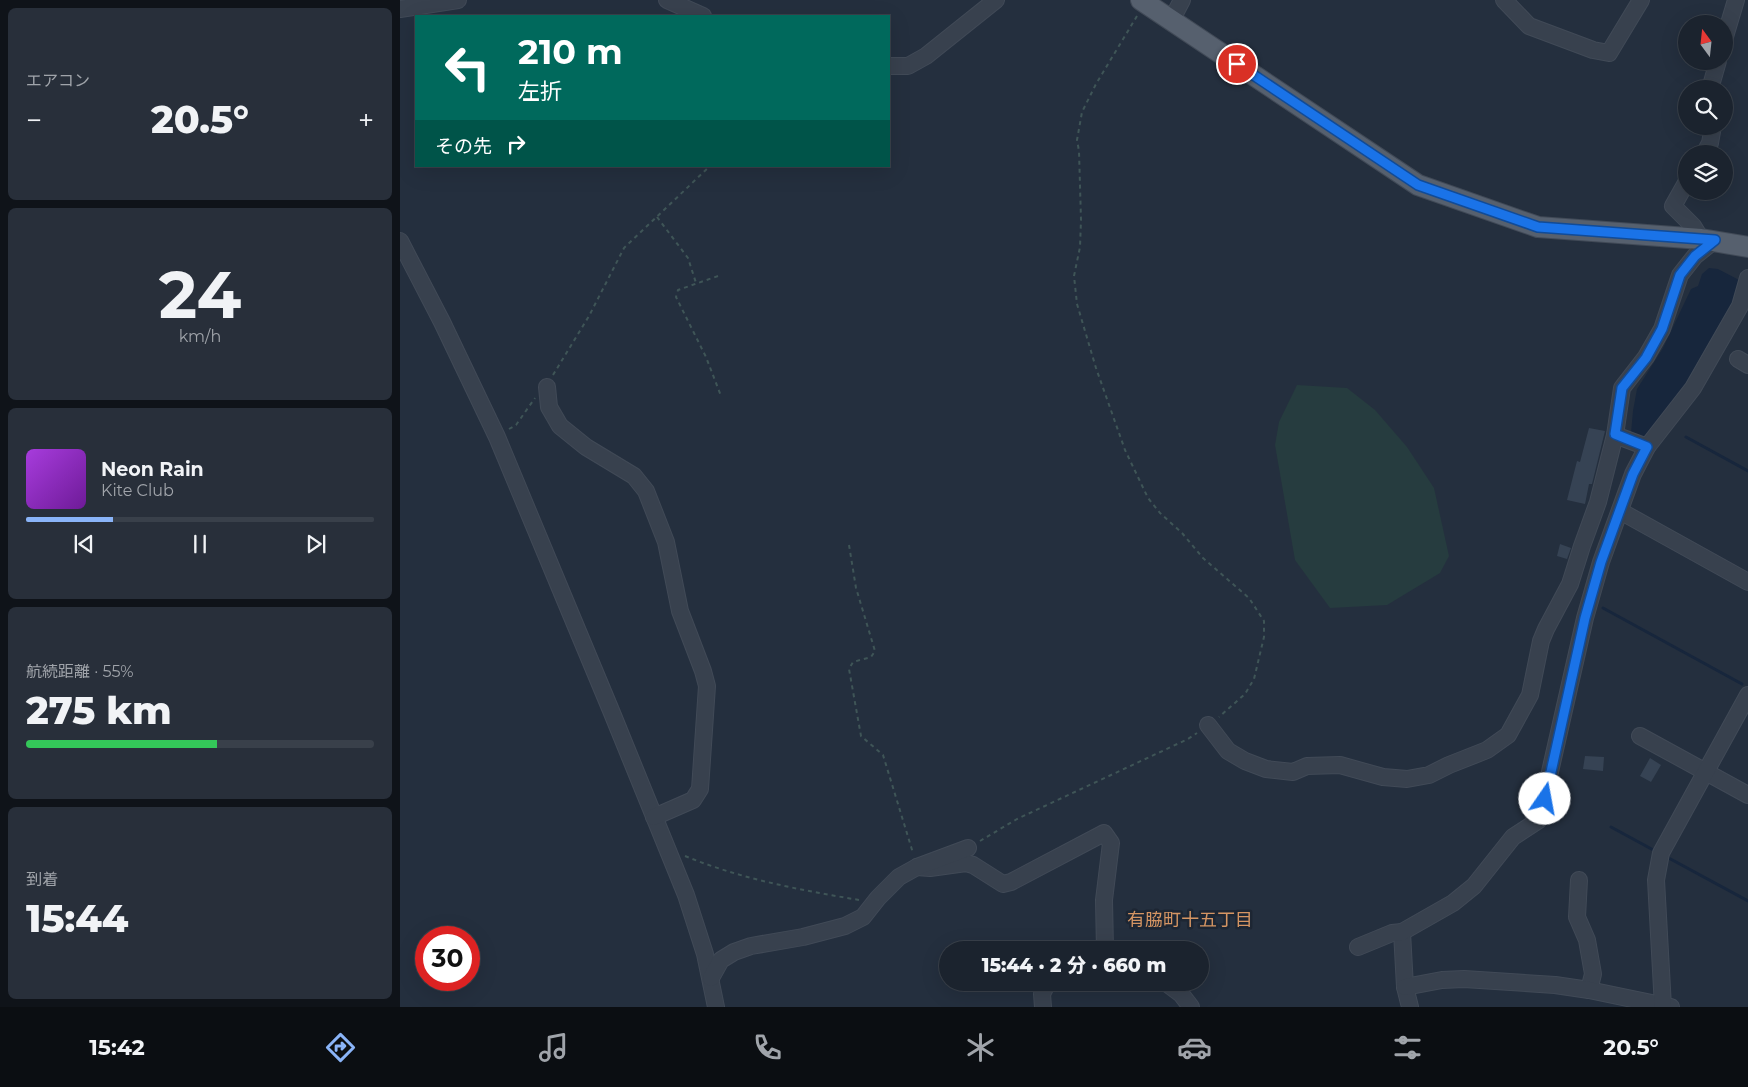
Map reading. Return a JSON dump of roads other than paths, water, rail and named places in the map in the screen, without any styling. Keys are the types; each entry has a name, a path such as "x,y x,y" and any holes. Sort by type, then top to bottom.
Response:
{"main road":[{"path":"1143,1 1418,185 1538,227 1708,240 1748,247"}],"street":[{"path":"400,9 458,0"},
{"path":"667,0 701,15"},
{"path":"890,66 908,66 926,56 996,0"},
{"path":"1172,20 1182,0"},
{"path":"1504,0 1529,26 1593,50 1610,53 1641,0"},
{"path":"1732,15 1736,0"},
{"path":"1208,725 1228,751 1236,757 1266,769 1293,772 1307,766 1340,765 1383,777 1407,779 1429,775 1487,750 1508,734 1530,695 1541,641 1570,584 1598,502 1615,434 1622,388 1646,358 1662,329 1680,275 1708,240 1673,206 1678,197"},
{"path":"400,241 442,322 497,437 668,849 686,895 705,954 716,1007"},
{"path":"1358,947 1392,933 1402,932 1454,903 1474,886 1513,837 1539,820 1585,618 1601,562 1633,474 1647,447 1693,388 1744,298 1748,278"},
{"path":"547,387 549,407 560,426 586,447 634,476 646,491 666,542 680,611 707,686 700,788 694,800 654,817"},
{"path":"1615,434 1647,447"},
{"path":"1620,511 1748,582"},
{"path":"1405,987 1442,980 1464,979 1556,985 1589,990 1666,1007 1656,880 1661,853 1748,694"},
{"path":"1640,736 1748,795"},
{"path":"917,867 973,865 1003,884 1011,882 1104,833 1111,843 1104,900 1104,941"},
{"path":"711,978 721,960 734,952 751,946 803,937 845,926 863,917 899,877 917,867 968,848"},
{"path":"1579,880 1577,917 1587,940 1593,974 1589,990"},
{"path":"1402,932 1405,987 1410,1007"},
{"path":"1043,1007 1044,991"},
{"path":"1177,991 1191,1007"}],"water":[{"path":"1709,268 1718,269 1739,280 1734,302 1679,398 1645,438 1631,433 1637,389 1663,348 1691,289 1698,286 1702,274"}],"waterway":[{"path":"1686,437 1748,471"},
{"path":"1603,608 1742,684"},
{"path":"1611,827 1657,852"},
{"path":"1665,856 1748,901"}],"district":[{"name":"有脇町十五丁目","path":"1190,920"}]}
